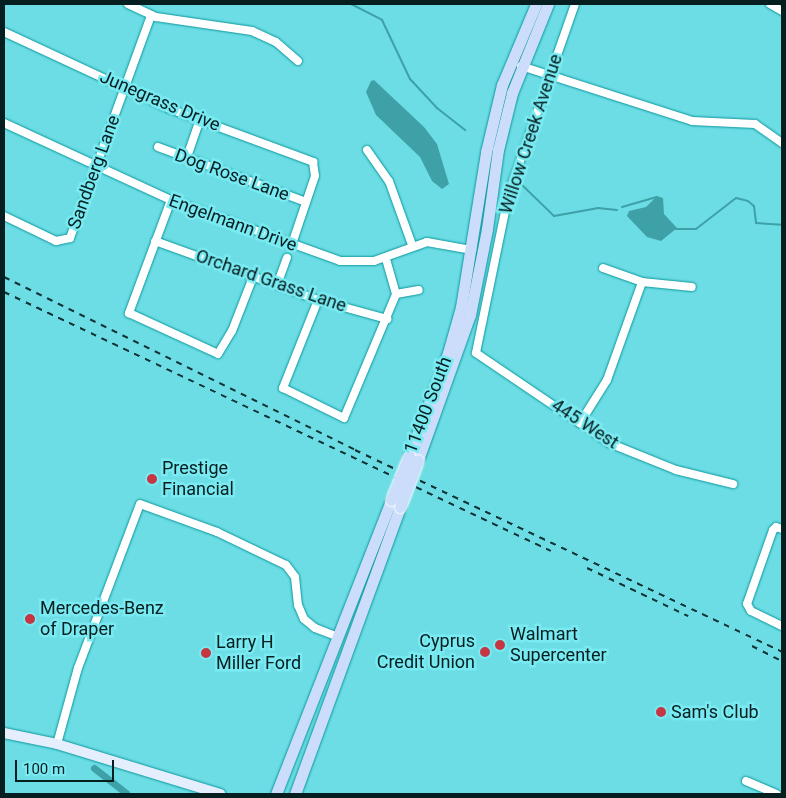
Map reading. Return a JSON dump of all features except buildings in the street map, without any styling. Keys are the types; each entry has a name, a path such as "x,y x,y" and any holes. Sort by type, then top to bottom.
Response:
{"main road":[{"name":"11400 South","path":"413,458 448,353 472,250 491,127 510,63 536,4"},
{"name":"11400 South","path":"276,794 336,636 395,503 470,315 502,131 521,66 548,4"},
{"path":"470,315 469,299 477,256 472,250"},
{"name":"11400 South","path":"294,794 395,503"},
{"path":"4,733 57,744 221,794"}],"street":[{"path":"128,4 151,15 252,31 276,42 298,61"},
{"name":"Willow Creek Avenue","path":"476,354 508,192 575,4"},
{"path":"770,4 782,12"},
{"name":"Sandberg Lane","path":"4,216 56,241 65,241 71,236 151,15"},
{"name":"Junegrass Drive","path":"4,32 125,88 200,120 306,157 316,168 306,202"},
{"path":"521,66 697,123 755,124 782,143"},
{"path":"187,157 200,120"},
{"name":"Engelmann Drive","path":"4,123 171,200 340,261 364,262 386,258 412,245 442,242 472,250"},
{"name":"Dog Rose Lane","path":"158,147 306,202"},
{"path":"367,150 389,180 412,245"},
{"path":"171,200 129,313 218,354 232,331 253,277"},
{"path":"292,244 306,202"},
{"name":"Orchard Grass Lane","path":"155,241 318,300 387,319"},
{"path":"277,285 287,258"},
{"path":"318,300 283,388 344,418 396,294 386,258"},
{"path":"603,268 642,282 692,286"},
{"path":"580,423 607,380 642,282"},
{"path":"396,294 419,290"},
{"name":"445 West","path":"476,354 609,443 657,463 733,484"},
{"path":"57,744 78,668 140,504 217,532 286,565 295,577 298,604 304,619 315,628 336,636"},
{"path":"779,528 748,607 782,626"},
{"path":"746,781 776,794"}],"water":[{"path":"374,80 424,127 437,144 449,184 442,189 432,181 420,157 376,115 366,92 371,81"},
{"path":"657,196 663,198 664,214 677,228 661,241 647,237 627,216 629,211 646,207"}],"waterway":[{"path":"332,4 349,4"},
{"path":"351,4 382,20 410,79 437,108 465,130"},
{"path":"518,181 554,216 598,208 617,210"},
{"path":"622,207 657,197"},
{"path":"675,229 696,229 736,198 748,201 754,206 756,223 782,225"},
{"path":"94,768 126,793"}],"railway":[{"path":"4,277 355,450 782,652"},
{"path":"4,292 551,551"},
{"path":"587,568 688,616"},
{"path":"752,646 782,661"}],"place":[{"name":"Prestige Financial","path":"152,479"},
{"name":"Mercedes-Benz of Draper","path":"30,619"},
{"name":"Walmart Supercenter","path":"500,645"},
{"name":"Cyprus Credit Union","path":"485,652"},
{"name":"Larry H Miller Ford","path":"206,653"},
{"name":"Sam's Club","path":"661,712"}]}
